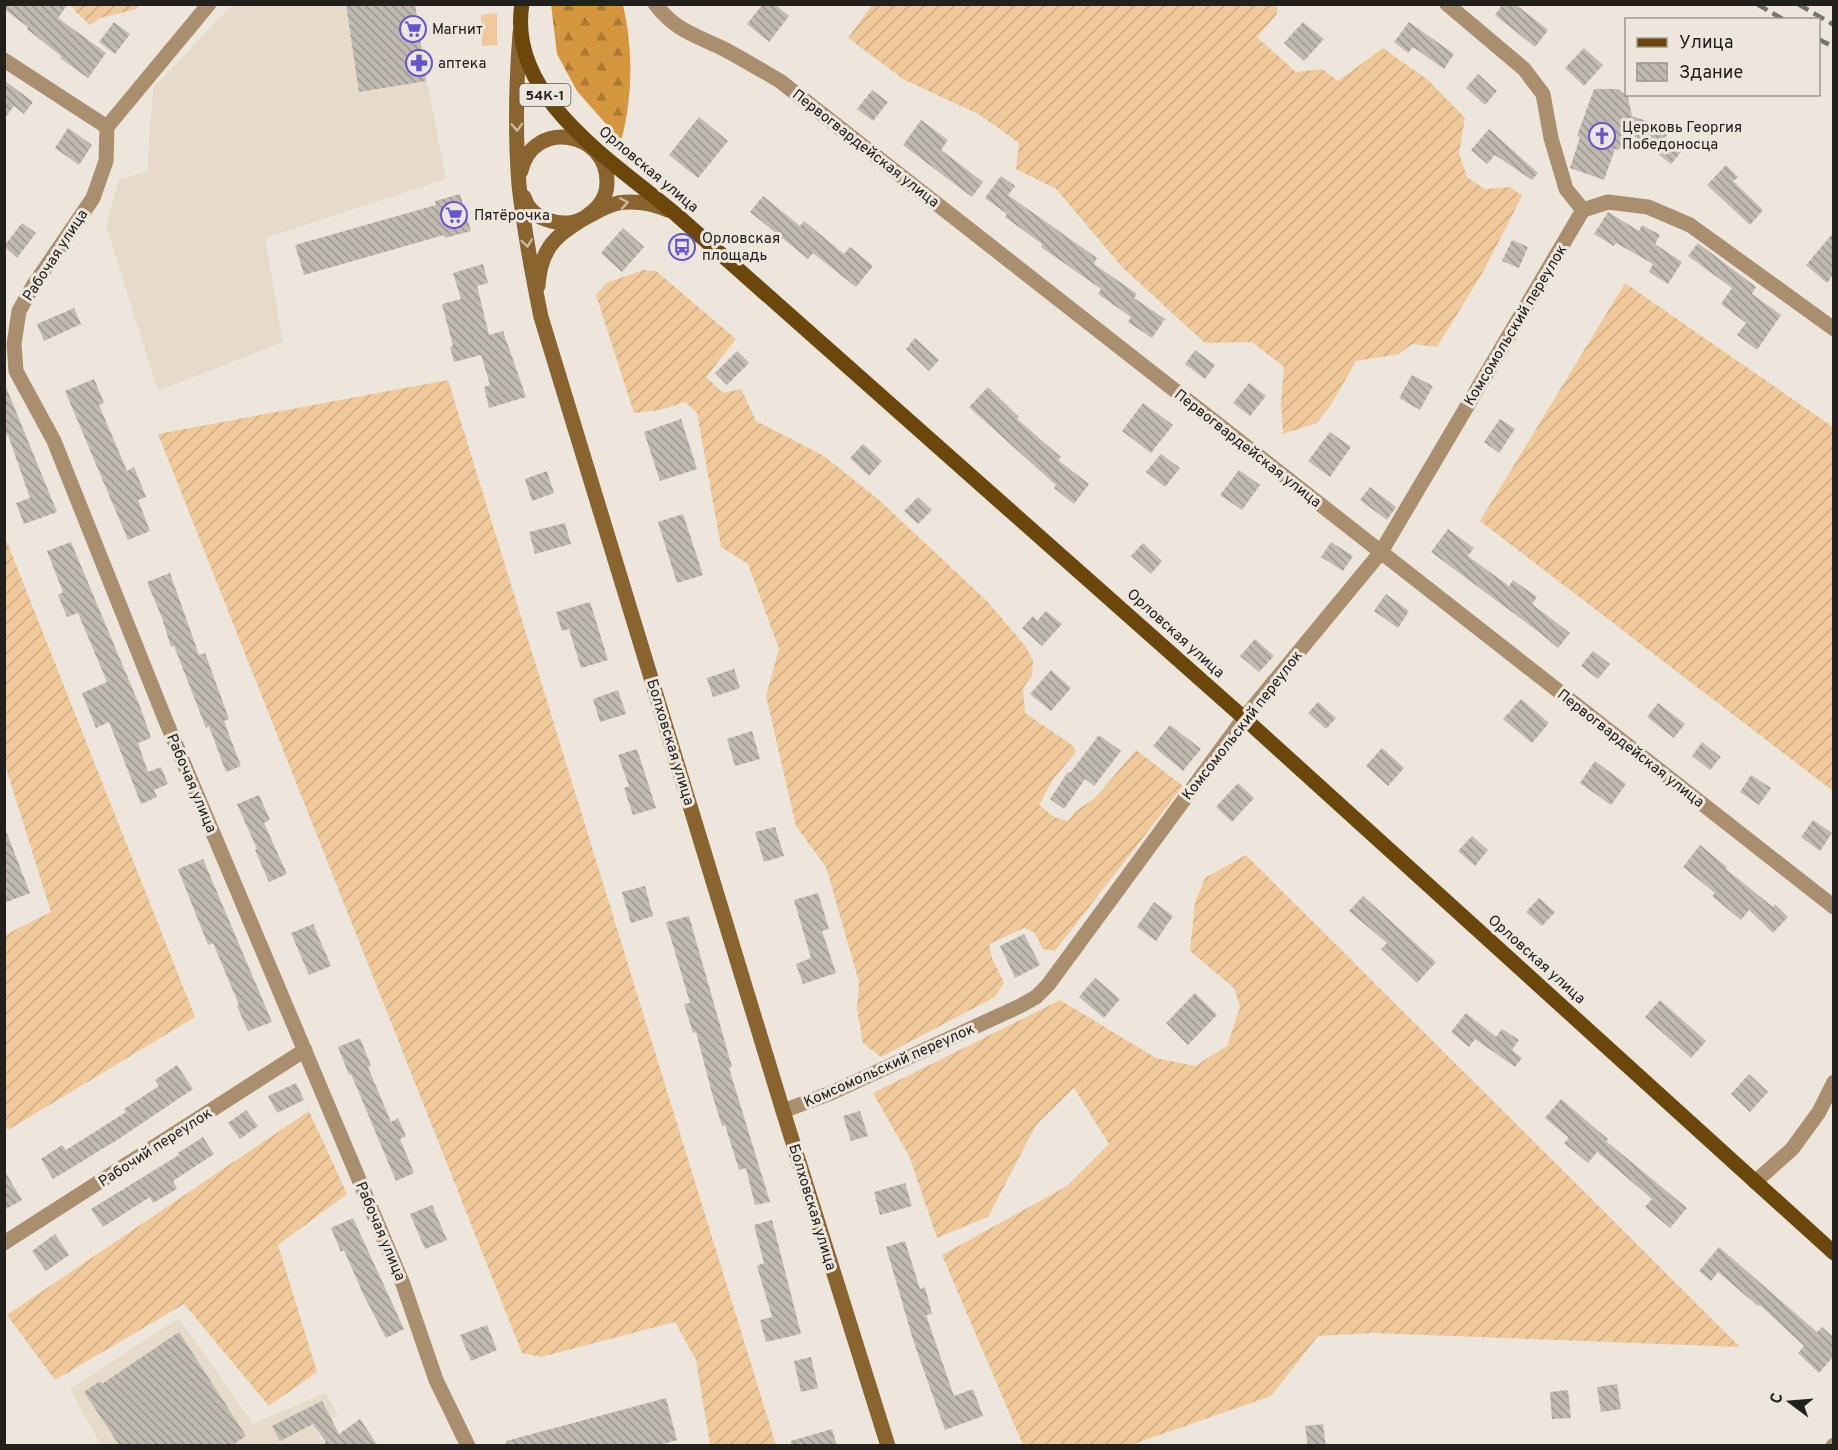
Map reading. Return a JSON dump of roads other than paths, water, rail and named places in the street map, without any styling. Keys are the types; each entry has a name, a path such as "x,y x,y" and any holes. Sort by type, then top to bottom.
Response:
{"main road":[{"name":"54К-1","path":"520,27 522,4"},
{"name":"Орловская улица","path":"520,27 528,62 546,97 594,149 673,212 1244,718 1833,1252"},
{"name":"Болховская улица","path":"520,27 516,120 519,184 541,317 783,1111 888,1446"},
{"path":"594,149 578,139 561,136 543,141 528,154 521,167 519,184 527,205 538,217 558,224 577,222 616,204 631,202 644,202 673,212"},
{"name":"54К-1","path":"541,317 538,284 542,264 548,250 555,239 593,212 602,201 607,185 605,165 594,149"}],"street":[{"path":"4,60 107,127 209,4"},
{"name":"Первогвардейская улица","path":"655,4 665,17 690,35 720,48 780,81 1833,907"},
{"path":"1447,4 1524,69 1543,94 1551,138 1566,189 1582,210 1608,202 1648,207 1690,225 1833,329"},
{"name":"Рабочая улица","path":"107,127 106,161 93,198 33,286 19,311 14,344 16,370 54,441 165,719 403,1284 436,1380 468,1446"},
{"name":"Комсомольский переулок","path":"783,1111 831,1094 1036,998 1048,985 1244,718 1381,552 1582,210"},
{"name":"Рабочий переулок","path":"4,1243 304,1050"},
{"path":"1755,1182 1792,1149 1819,1112 1833,1082"}],"railway":[{"path":"1757,4 1781,18"},
{"path":"1798,4 1834,25"},
{"path":"1820,40 1834,47"}],"place":[{"name":"Магнит","path":"413,29"},
{"name":"аптека","path":"419,63"},
{"name":"Церковь Георгия Победоносца","path":"1602,136"},
{"name":"Пятёрочка","path":"454,215"},
{"name":"Орловская площадь","path":"682,247"}]}
